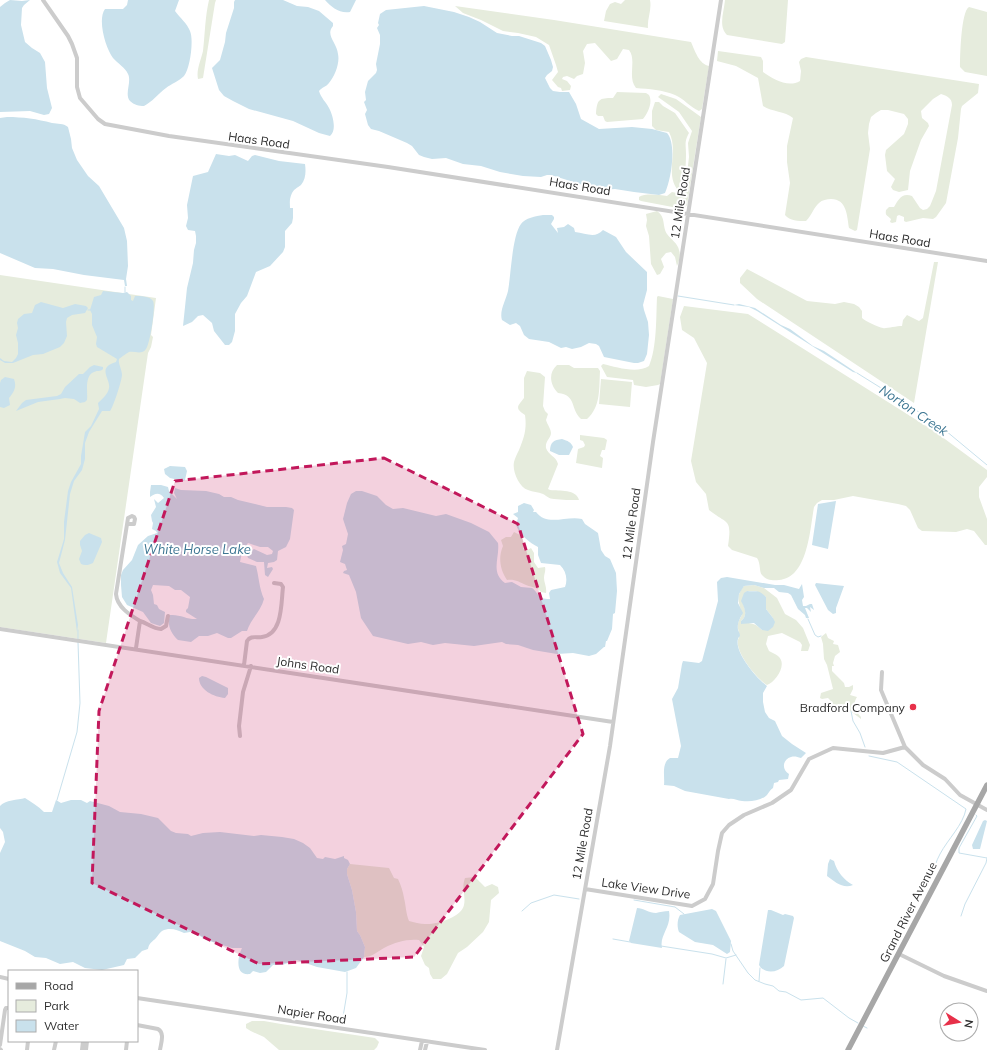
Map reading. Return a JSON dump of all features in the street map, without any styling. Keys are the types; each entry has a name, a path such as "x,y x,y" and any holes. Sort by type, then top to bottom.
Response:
{"main road":[{"name":"Grand River Avenue","path":"848,1050 987,785"}],"street":[{"name":"Haas Road","path":"44,0 72,44 77,58 78,93 86,107 105,124 168,136 388,167 689,213 987,261"},
{"name":"12 Mile Road","path":"557,1050 613,722 653,442 721,0"},
{"path":"127,524 116,590 116,599 120,606 140,621 154,628 161,629 166,626 168,616"},
{"path":"244,665 249,638 268,635 278,624 283,587 281,584 274,583"},
{"path":"136,648 140,621"},
{"name":"Johns Road","path":"0,629 136,648 613,722"},
{"path":"240,736 239,726 243,692 250,666"},
{"path":"882,672 881,690 905,747 923,765 945,779 960,795 987,810"},
{"name":"Lake View Drive","path":"585,889 692,906 705,899 713,884 722,833 729,825 744,815 772,803 791,790 809,759 833,748 883,753 905,747"},
{"path":"899,954 944,976 987,991"},
{"name":"Napier Road","path":"138,998 484,1050"},
{"path":"0,1045 7,1008"},
{"path":"138,1025 161,1030 160,1050"},
{"path":"420,1050 422,1041"},
{"path":"425,1050 427,1042"}],"highlighted area":[{"path":"384,458 518,524 583,734 414,957 259,964 92,883 99,711 175,481"}],"green space":[{"path":"209,0 216,0 203,78 198,79 199,65 203,51"},
{"path":"625,0 650,0 648,28 604,21 606,11 610,4 615,2 621,4"},
{"path":"725,0 788,0 785,42 782,44 727,35 724,31 722,23"},
{"path":"455,6 691,42 700,60 709,66 702,109 699,111 678,96 670,93 636,88 632,79 632,59 629,50 623,49 617,59 611,61 595,43 587,44 583,51 585,63 583,74 574,79 567,76 563,77 562,79 567,81 571,86 570,90 562,91 561,88 558,87 552,80 558,72 549,45 536,37 503,31 463,13"},
{"path":"969,7 987,12 987,76 965,72 960,67 964,17 966,10"},
{"path":"718,51 761,57 763,61 763,72 776,80 791,84 800,81 801,71 799,62 801,59 806,57 979,84 978,93 962,106 961,109 958,138 946,203 933,219 923,218 906,222 904,221 904,217 899,215 897,216 896,222 892,223 890,222 891,219 886,213 886,210 889,207 894,207 901,197 906,195 912,196 923,210 930,206 936,191 952,105 950,99 941,94 933,99 921,111 922,118 928,123 929,126 921,140 910,171 908,190 899,192 893,190 891,187 895,179 887,171 885,155 886,150 904,134 908,124 908,119 904,114 881,110 871,117 869,124 868,133 870,149 857,230 855,231 849,228 847,214 843,205 836,200 831,199 820,202 806,221 794,220 787,217 785,215 790,183 787,162 787,146 793,118 763,106 758,78 736,66 717,61"},
{"path":"617,92 646,93 649,95 649,107 647,114 643,119 607,122 603,116 598,116 596,114 598,102 605,98 613,98"},
{"path":"661,94 676,99 701,117 687,205 683,209 639,200 639,197 645,195 667,196 672,192 684,194 685,191 689,157 688,143 692,131 679,112 658,97"},
{"path":"655,102 659,102 675,113 689,133 686,141 685,172 681,190 677,189 672,176 673,147 669,132 656,130 652,126 652,111"},
{"path":"657,211 662,216 667,234 677,246 680,254 677,266 675,257 671,252 666,253 661,259 664,267 660,274 657,275 651,264 646,214"},
{"path":"934,262 938,262 914,403 757,299 740,283 740,278 747,269 807,301 835,304 844,302 854,304 862,311 862,318 878,326 886,328 902,326 903,320 907,315 919,321 923,318"},
{"path":"0,275 156,298 151,335 153,337 148,353 106,643 0,627"},
{"path":"658,296 673,299 660,384 646,387 634,385 633,380 607,377 601,366 603,364 633,370 649,366 655,341"},
{"path":"684,306 748,314 934,431 987,470 987,477 979,487 979,497 987,519 987,545 985,545 974,531 967,529 956,532 922,531 918,528 910,510 906,506 853,496 834,500 822,500 814,507 806,551 802,562 796,571 789,577 779,580 770,580 764,577 761,574 757,558 732,550 728,546 729,526 709,510 706,494 696,482 691,461 707,363 694,338 682,330 680,317"},
{"path":"557,365 569,365 574,368 598,368 600,371 597,403 592,414 587,419 581,419 575,411 571,399 568,396 558,393 555,390 551,375"},
{"path":"527,371 540,373 545,377 543,406 548,414 546,420 551,433 546,443 546,448 548,452 556,459 558,464 548,489 571,492 577,496 579,500 551,498 543,494 530,491 522,486 517,478 514,470 514,462 524,437 526,425 525,415 519,411 518,407 524,398 524,378"},
{"path":"601,379 632,382 630,407 599,404"},
{"path":"580,435 604,438 607,440 605,450 602,450 600,456 603,458 602,468 576,463 578,449 584,447 585,445 583,441 580,440"},
{"path":"514,532 522,536 523,549 526,551 531,548 534,553 534,562 538,568 545,567 544,578 546,593 517,581 507,580 500,563 501,550 503,546 501,540 506,537 511,537"},
{"path":"754,585 764,588 777,598 785,614 796,620 803,628 810,645 808,651 801,651 802,645 800,642 782,633 768,636 766,644 769,651 778,656 782,663 777,677 767,685 748,665 743,658 738,645 738,623 742,614 739,603 739,593 744,586","holes":["747,591 756,591 766,597 766,609 773,618 762,630 754,624 741,621 745,617 745,609 742,601"]},
{"path":"826,633 828,638 834,641 833,644 838,645 840,652 835,656 832,671 844,683 845,687 853,685 850,695 857,697 855,708 861,719 849,710 843,711 831,704 831,701 828,698 820,698 821,693 833,689 824,659 821,637"},
{"path":"350,864 389,868 394,878 398,879 400,884 409,921 423,924 442,922 459,913 464,905 463,885 465,878 475,877 485,887 492,884 498,887 499,893 491,900 489,922 483,932 458,953 447,974 441,979 433,979 429,968 425,965 421,956 424,947 419,940 410,940 397,943 372,955 364,957 365,947 357,931 356,912 347,874 347,869"},
{"path":"252,1021 264,1021 375,1038 379,1042 374,1050 279,1050 264,1037 246,1028 246,1024"}],"water":[{"path":"10,0 30,0 22,8 21,25 25,42 40,53 45,62 47,88 52,108 49,114 44,115 30,111 0,112 0,7"},
{"path":"128,0 179,0 175,11 187,25 192,41 190,61 184,76 144,106 135,104 128,98 128,74 110,54 103,34 102,20 105,9 123,9 127,5"},
{"path":"235,0 283,0 297,6 308,7 319,11 333,23 330,33 337,50 338,65 331,80 319,91 329,108 333,119 334,127 330,136 319,133 293,121 249,109 224,96 219,90 212,68 220,60"},
{"path":"325,0 356,0 350,12 343,12 330,5"},
{"path":"424,6 454,12 469,17 497,33 519,36 541,43 545,46 553,67 552,71 545,78 550,88 553,91 569,92 576,104 581,119 599,129 632,127 652,129 667,133 672,145 672,162 665,193 659,195 615,189 599,190 551,175 541,177 523,176 500,172 481,166 463,164 446,158 432,159 419,155 412,146 407,143 371,129 368,125 365,114 367,110 364,102 366,100 365,92 368,81 377,70 376,64 380,44 380,35 377,28 379,25 380,14 386,10"},
{"path":"0,118 35,119 62,124 68,127 72,148 77,160 88,176 99,186 124,228 127,241 127,286 125,286 124,280 53,269 35,268 0,253"},
{"path":"216,154 229,156 235,155 248,161 255,155 279,161 305,164 304,180 301,185 294,190 290,197 290,208 293,208 293,218 292,223 285,231 285,247 283,252 270,266 256,272 247,296 235,314 235,331 232,342 229,345 225,345 214,331 212,323 203,315 198,316 192,322 183,326 187,288 196,243 195,231 188,230 186,226 188,218 187,205 193,176 208,172"},
{"path":"543,215 552,215 554,217 551,224 558,233 557,228 564,227 568,224 574,228 575,232 594,235 603,230 616,237 626,252 647,272 647,290 643,305 648,322 649,335 647,354 644,361 634,363 604,357 599,346 596,344 589,343 572,349 566,347 561,348 549,342 529,339 524,335 520,326 516,323 510,325 502,320 501,313 508,291 514,246 518,230 525,220"},
{"path":"103,291 127,292 133,301 135,296 147,297 152,299 154,310 151,333 146,349 142,352 129,352 119,359 122,375 115,400 110,411 102,411 89,432 85,443 85,459 82,470 74,481 70,494 65,540 59,563 63,573 72,587 78,625 77,632 71,588 60,573 57,562 64,539 64,522 68,491 71,482 81,464 85,432 91,426 99,409 98,403 105,396 109,388 106,374 107,367 116,362 117,359 97,347 97,337 92,325 92,314 90,310 94,297 101,295"},
{"path":"41,302 63,308 75,304 86,306 88,308 85,313 72,315 67,318 67,336 64,343 60,347 13,363 5,363 0,360 0,358 4,361 12,362 16,358 18,354 16,335 18,319 24,314 32,313 35,305"},
{"path":"739,304 755,308 857,373 853,372 757,311 749,307 734,305"},
{"path":"94,365 103,367 103,369 94,372 89,377 87,384 87,400 85,402 80,403 74,399 65,398 38,402 16,411 26,400 57,396 61,394 65,387 79,374 83,374"},
{"path":"5,377 14,379 15,387 9,398 10,405 4,408 0,407 0,383"},
{"path":"562,439 569,442 573,447 569,455 559,455 550,451 553,442"},
{"path":"170,466 185,467 187,471 185,480 183,481 170,478 165,474 164,469"},
{"name":"White Horse Lake","path":"151,485 168,487 169,491 177,499 174,493 175,488 181,490 206,491 219,494 224,497 231,497 267,507 286,507 294,510 290,539 286,547 278,551 277,560 268,563 267,568 272,567 273,569 268,577 265,575 264,562 257,562 248,558 247,555 250,555 251,551 254,549 267,555 272,554 273,551 268,547 260,547 248,543 242,548 240,562 256,566 264,599 247,631 242,631 231,638 217,633 208,636 199,636 191,642 178,640 170,628 170,615 197,619 186,612 190,597 181,590 175,590 169,586 153,585 151,590 154,604 165,612 164,623 160,626 151,623 143,612 127,605 122,597 121,575 123,570 132,560 138,545 148,536 157,533 152,529 153,523 151,515 156,507 154,499 158,503 164,498 157,494 150,497"},
{"path":"356,491 362,491 377,496 386,505 393,509 403,508 436,516 446,514 471,523 489,532 498,543 497,570 500,579 505,583 512,582 521,587 532,588 540,597 546,599 550,599 549,593 551,590 565,587 565,572 560,565 541,563 538,555 538,547 522,535 516,525 518,518 513,514 518,512 518,506 524,503 531,505 534,510 533,512 536,512 546,519 582,519 585,524 598,533 601,550 605,556 610,559 616,573 617,591 615,613 613,614 612,629 606,641 605,647 596,654 589,656 573,653 557,654 533,650 502,642 474,646 445,643 433,645 421,642 408,644 373,636 361,618 356,592 349,575 343,573 347,570 345,564 340,562 343,550 342,546 346,544 348,534 343,519 351,494"},
{"path":"836,501 828,549 812,545 818,504"},
{"path":"89,533 101,538 102,542 93,563 84,565 81,564 79,559 82,551 80,541"},
{"path":"727,577 775,585 784,585 799,589 802,584 804,597 802,600 803,606 812,604 814,610 810,607 811,612 805,608 809,618 806,618 805,615 798,609 791,595 788,593 779,592 774,588 764,588 754,585 744,586 739,594 738,603 743,613 738,625 740,634 738,639 739,651 747,665 767,686 763,693 765,712 769,718 775,721 782,736 806,753 801,758 788,758 784,764 784,767 786,772 789,774 788,779 779,780 778,782 774,783 773,788 765,797 752,801 740,801 685,791 674,786 664,785 665,763 670,758 678,758 681,746 672,699 678,688 682,664 683,661 699,663 702,661 718,601 717,582 721,578"},
{"path":"816,583 844,586 836,608 836,613 833,614 828,610 815,585"},
{"path":"747,591 759,592 766,597 766,609 775,622 773,627 768,631 762,630 754,623 741,624 741,621 745,617 745,609 741,601 744,593"},
{"path":"202,676 228,688 228,694 225,698 216,696 204,689 199,678"},
{"path":"25,798 44,812 52,812 56,800 61,803 71,800 81,800 87,803 90,801 109,806 120,812 141,814 158,818 171,831 176,833 188,834 191,836 203,833 220,832 254,836 261,835 282,837 294,839 303,843 310,848 317,858 323,859 325,857 335,859 344,856 350,864 347,869 347,874 356,912 357,931 365,947 364,957 356,968 345,972 317,967 297,960 282,965 273,965 266,972 260,973 253,971 250,974 245,974 241,972 238,965 242,948 232,948 206,940 194,932 184,933 168,929 160,933 150,944 148,949 142,951 135,958 127,959 124,965 102,970 85,968 73,962 60,964 46,958 35,957 25,951 0,941 0,853 5,842 3,832 0,828 0,806 8,801"},
{"path":"983,821 987,821 980,849 973,849 972,845"},
{"path":"830,859 834,861 841,875 853,885 846,886 836,883 827,876"},
{"path":"637,908 653,913 669,911 669,922 662,939 662,948 631,943 629,941"},
{"path":"712,909 716,911 731,941 730,952 727,954 713,945 695,942 678,930 680,915"},
{"path":"768,910 783,915 793,916 794,918 784,966 771,972 764,970 759,965"}],"waterway":[{"path":"125,287 125,292"},
{"name":"Norton Creek","path":"678,296 734,305"},
{"name":"Norton Creek","path":"857,373 934,421 987,465"},
{"path":"808,619 815,635 818,637 821,636"},
{"path":"78,630 78,639"},
{"path":"57,800 77,732 80,703 78,642"},
{"path":"851,711 853,721 860,733 865,747"},
{"path":"869,756 897,762 966,809 962,821 943,848 931,874"},
{"path":"976,815 977,816 959,848 959,853 987,858"},
{"path":"961,916 965,904 986,863 987,858"},
{"path":"522,911 531,903 554,895 579,899"},
{"path":"634,900 675,907 684,914"},
{"path":"613,939 630,942"},
{"path":"731,944 733,951 748,973 755,980 773,986 779,991 786,992 801,1000 823,998 858,1023"},
{"path":"661,946 712,954 726,958 736,955"},
{"path":"723,984 726,959"},
{"path":"759,981 760,968"},
{"path":"343,1017 347,993 347,972"},
{"path":"863,1026 867,1028"}],"place":[{"name":"Bradford Company","path":"913,707"}]}
